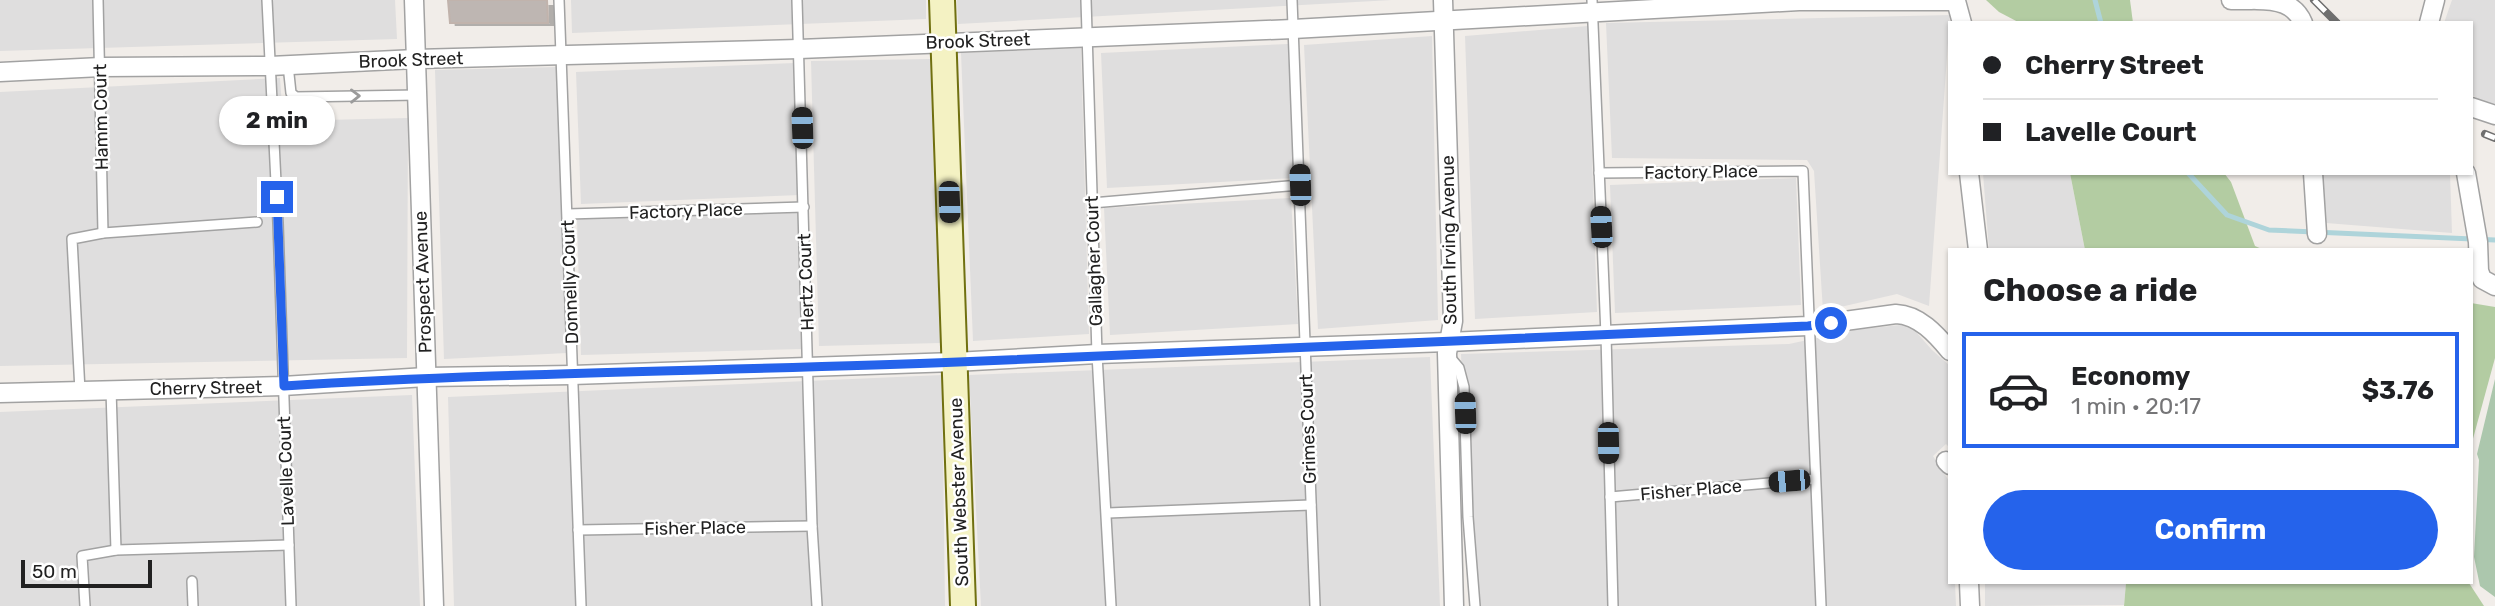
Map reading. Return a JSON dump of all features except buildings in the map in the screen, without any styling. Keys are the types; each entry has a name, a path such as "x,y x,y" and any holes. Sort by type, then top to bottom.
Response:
{"street":[{"name":"Prospect Avenue","path":"414,0 434,606"},
{"name":"South Webster Avenue","path":"942,0 963,606"},
{"name":"South Irving Avenue","path":"1443,0 1453,321 1448,348 1454,606"},
{"name":"Brook Street","path":"0,72 270,66 1087,38 1444,21 1592,7 1799,0 1956,1"},
{"path":"2231,0 2279,1 2294,10 2302,21"},
{"path":"1956,1 1961,21"},
{"path":"2473,108 2495,115"},
{"path":"1969,175 1978,248"},
{"path":"2313,175 2317,234"},
{"path":"2466,175 2478,242 2479,271 2482,279 2495,286"},
{"name":"Cherry Street","path":"0,393 284,386 426,377 572,375 955,362 1097,354 1306,348 1448,348 1606,335 1808,326 1905,314 1924,325 1948,349"},
{"path":"1969,584 1970,606"}],"lane":[{"name":"Hamm Court","path":"98,0 103,233"},
{"name":"Lavelle Court","path":"267,0 284,386 290,606"},
{"name":"Donnelly Court","path":"559,0 581,606"},
{"name":"Hertz Court","path":"797,0 812,526 817,606"},
{"name":"Gallagher Court","path":"1086,0 1097,354 1108,513 1111,606"},
{"name":"Grimes Court","path":"1292,0 1315,606"},
{"path":"1592,7 1614,606"},
{"path":"288,65 291,93 296,97 418,95"},
{"name":"Factory Place","path":"1599,173 1803,171 1808,326"},
{"path":"1092,203 1300,185"},
{"name":"Factory Place","path":"568,214 804,207"},
{"path":"80,391 72,239 103,233 257,222"},
{"path":"1808,326 1821,606"},
{"path":"1448,348 1459,368 1464,387 1468,517 1475,606"},
{"path":"111,390 116,550"},
{"name":"Fisher Place","path":"1610,497 1815,479"},
{"path":"1108,513 1311,505"},
{"name":"Fisher Place","path":"578,530 812,526"},
{"path":"85,606 82,556 116,550 289,545"},
{"path":"192,581 193,606"}],"shaded area":[{"path":"0,0 395,0 397,39 0,51"},
{"path":"571,0 926,0 926,19 572,33"},
{"path":"957,0 1392,0 958,24"},
{"path":"2452,0 2495,0 2495,105 2473,96 2473,21 2445,21"},
{"path":"1950,15 1929,306 1897,294 1823,311 1814,171 1807,160 1612,158 1606,23"},
{"path":"1588,26 1597,312 1475,319 1465,36"},
{"path":"1432,36 1438,320 1318,329 1304,45"},
{"path":"1288,44 1295,178 1107,188 1101,53"},
{"path":"1081,48 1089,334 973,341 961,53"},
{"path":"930,59 940,343 819,346 811,61"},
{"path":"795,63 800,195 581,204 576,72"},
{"path":"558,67 567,353 444,359 435,70"},
{"path":"280,78 283,121 408,118 407,358 0,366 0,92"},
{"path":"1983,175 2070,175 2085,248 1989,248"},
{"path":"2322,175 2450,175 2452,233 2326,223"},
{"path":"1796,178 1801,305 1615,313 1610,185"},
{"path":"1291,198 1298,324 1110,335 1104,208"},
{"path":"798,213 801,349 581,355 577,219"},
{"path":"1909,324 1948,364 1948,446 1946,444 1933,456 1948,479 1948,584 1955,584 1956,606 1471,606 1461,354 1789,344 1854,330"},
{"path":"1430,357 1440,606 981,606 969,375"},
{"path":"942,375 945,606 454,606 448,397"},
{"path":"412,395 420,606 0,606 0,412"},
{"path":"1985,584 2126,584 2124,605 1985,606"}],"green space":[{"path":"1986,0 2130,0 2133,21 2016,21 1999,12"},
{"path":"2070,175 2226,175 2231,182 2255,246 2260,248 2085,248"},
{"path":"2473,303 2495,307 2495,358 2473,439"},
{"path":"2495,379 2495,597 2480,586 2474,557 2479,460 2477,454"},
{"path":"2126,584 2470,584 2484,606 2124,606"}],"waterway":[{"path":"2095,0 2100,21"},
{"path":"2190,175 2227,215 2269,230 2495,240"}],"railway":[{"path":"2314,0 2335,21"},
{"path":"2485,134 2495,138"}],"route":[{"path":"277,197 284,386 426,377 572,375 955,362 1097,354 1448,342 1831,323"}]}
